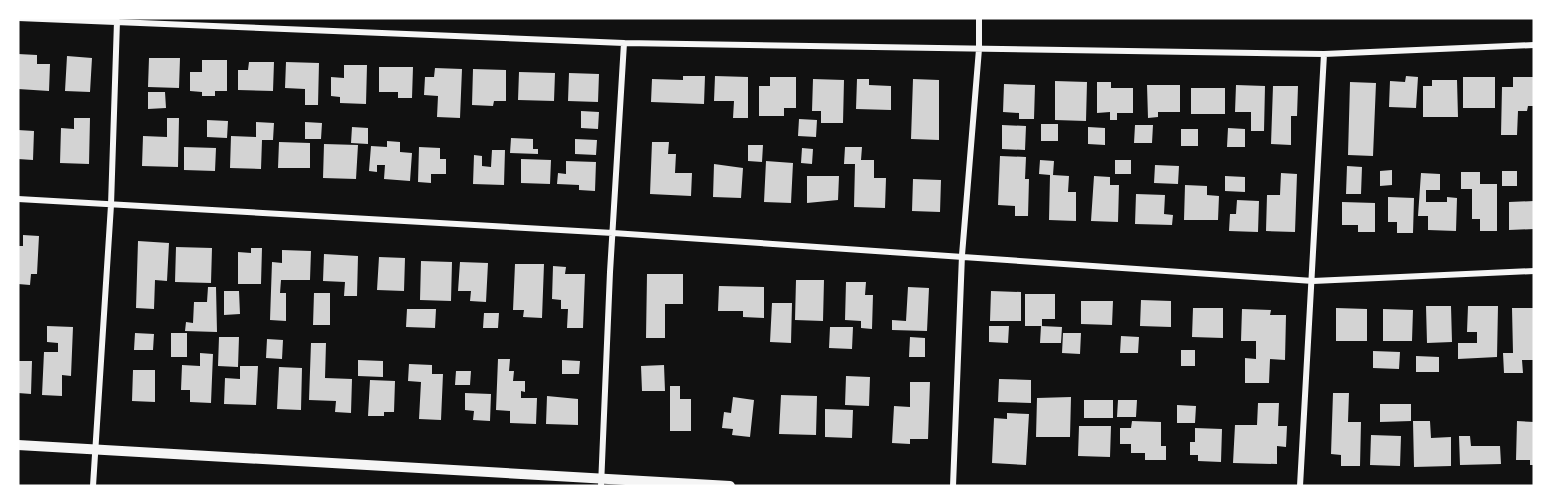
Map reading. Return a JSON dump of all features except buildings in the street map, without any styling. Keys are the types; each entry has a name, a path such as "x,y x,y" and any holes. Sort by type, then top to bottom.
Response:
{"street":[{"path":"18,18 101,19 624,43 1324,54 1534,45"},
{"path":"953,486 962,255 979,49 979,18"},
{"path":"93,486 111,205 117,21"},
{"path":"601,483 624,43"},
{"path":"1300,486 1324,54"},
{"path":"18,200 613,233 962,255 1313,281 1534,271"},
{"path":"18,445 601,483 730,486"}]}
